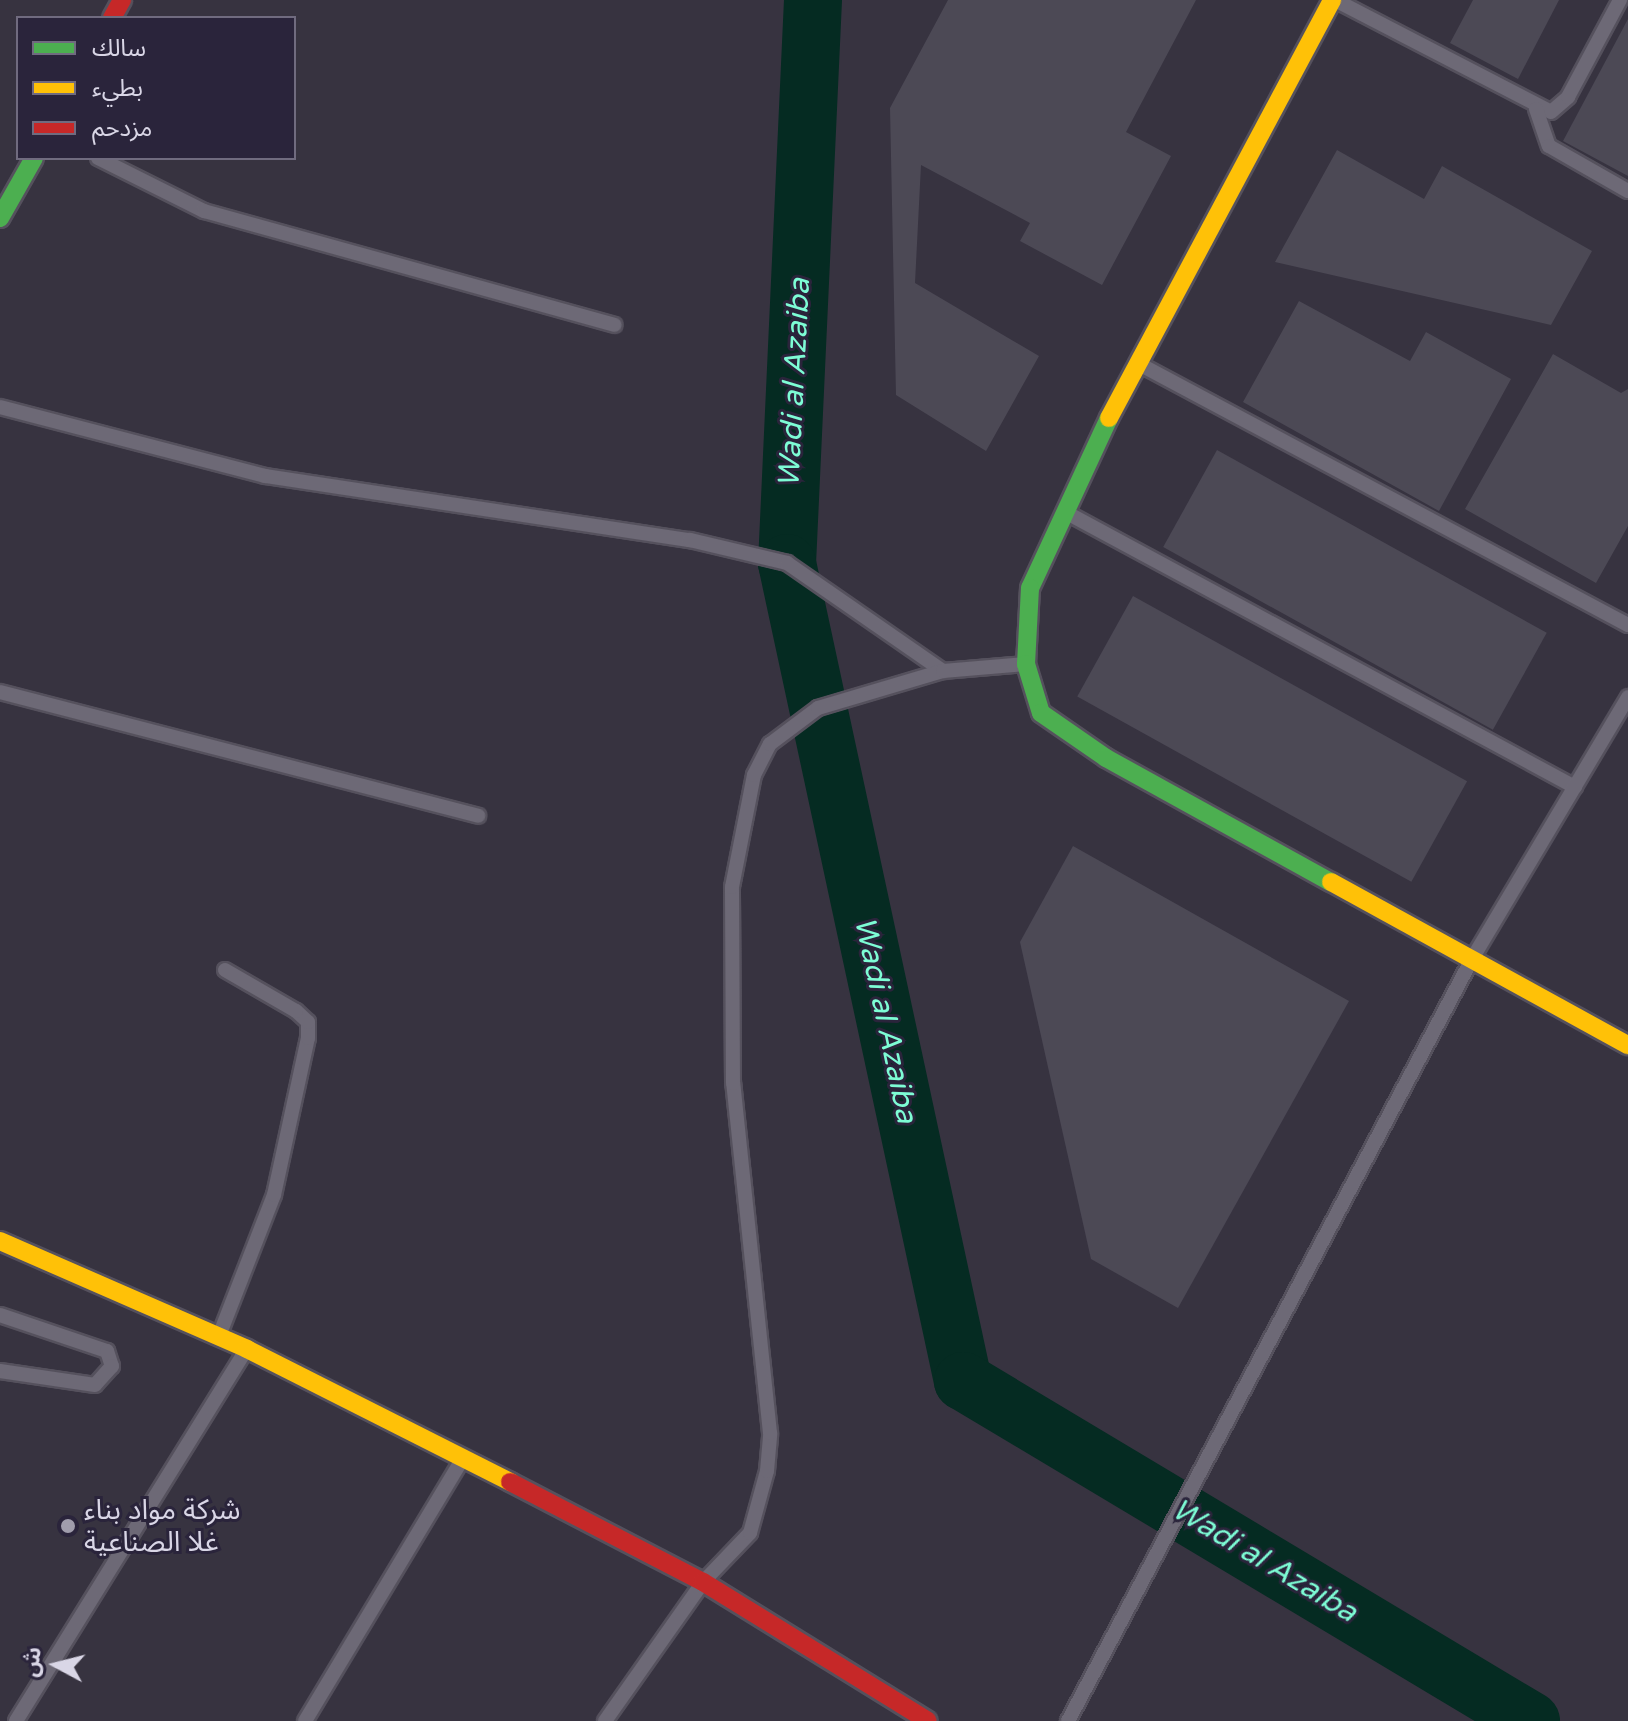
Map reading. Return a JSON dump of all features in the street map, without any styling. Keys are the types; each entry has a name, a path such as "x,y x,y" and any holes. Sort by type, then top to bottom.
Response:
{"street":[{"path":"1333,0 1138,364 1065,512 1030,588 1026,664 1041,713 1106,758 1628,1045"},
{"path":"0,218 33,160"},
{"path":"0,1241 247,1349 703,1582 928,1721"}],"lane":[{"path":"1333,0 1536,109 1551,112 1568,97 1620,0"},
{"path":"1536,109 1549,146 1628,191"},
{"path":"102,160 204,211 614,325"},
{"path":"1138,364 1628,625"},
{"path":"0,407 265,476 690,540 787,563 943,671"},
{"path":"1065,512 1575,787"},
{"path":"605,1721 703,1582 750,1533 770,1433 733,1083 732,887 754,775 770,744 818,708 943,671 1026,664"},
{"path":"0,692 478,816"},
{"path":"1068,1721 1472,959 1628,697"},
{"path":"219,1336 274,1195 308,1038 308,1022 296,1011 225,970"},
{"path":"0,1315 107,1351 112,1366 95,1385 0,1371"},
{"path":"16,1721 247,1349"},
{"path":"305,1721 463,1458"}],"building":[{"path":"948,0 1196,0 1126,132 1171,156 1102,285 1020,241 1030,223 921,165 915,283 1039,356 986,451 896,395 890,108"},
{"path":"1473,0 1559,0 1518,79 1450,43"},
{"path":"1628,19 1628,176 1563,141"},
{"path":"1337,150 1424,199 1442,166 1592,251 1551,325 1275,262"},
{"path":"1299,301 1410,361 1426,332 1511,379 1439,511 1243,402"},
{"path":"1553,354 1621,393 1628,389 1628,526 1596,583 1465,509"},
{"path":"1217,450 1547,633 1493,730 1163,547"},
{"path":"1133,596 1467,781 1411,882 1077,697"},
{"path":"1073,846 1349,1001 1178,1308 1091,1259 1020,942"}],"waterway":[{"name":"Wadi al Azaiba","path":"813,0 787,563 963,1381 1531,1721"}],"traffic: fast":[{"path":"0,218 33,160"},
{"path":"1109,418 1030,588 1026,664 1041,713 1106,758 1331,882"}],"traffic: slow":[{"path":"1109,418 1332,0"},
{"path":"1331,882 1628,1045"},
{"path":"0,1241 247,1349 510,1482"}],"traffic: jam":[{"path":"113,16 122,0"},
{"path":"510,1482 703,1582 928,1721"}],"place":[{"name":"شركة مواد بناء غلا الصناعية","path":"68,1526"}]}
